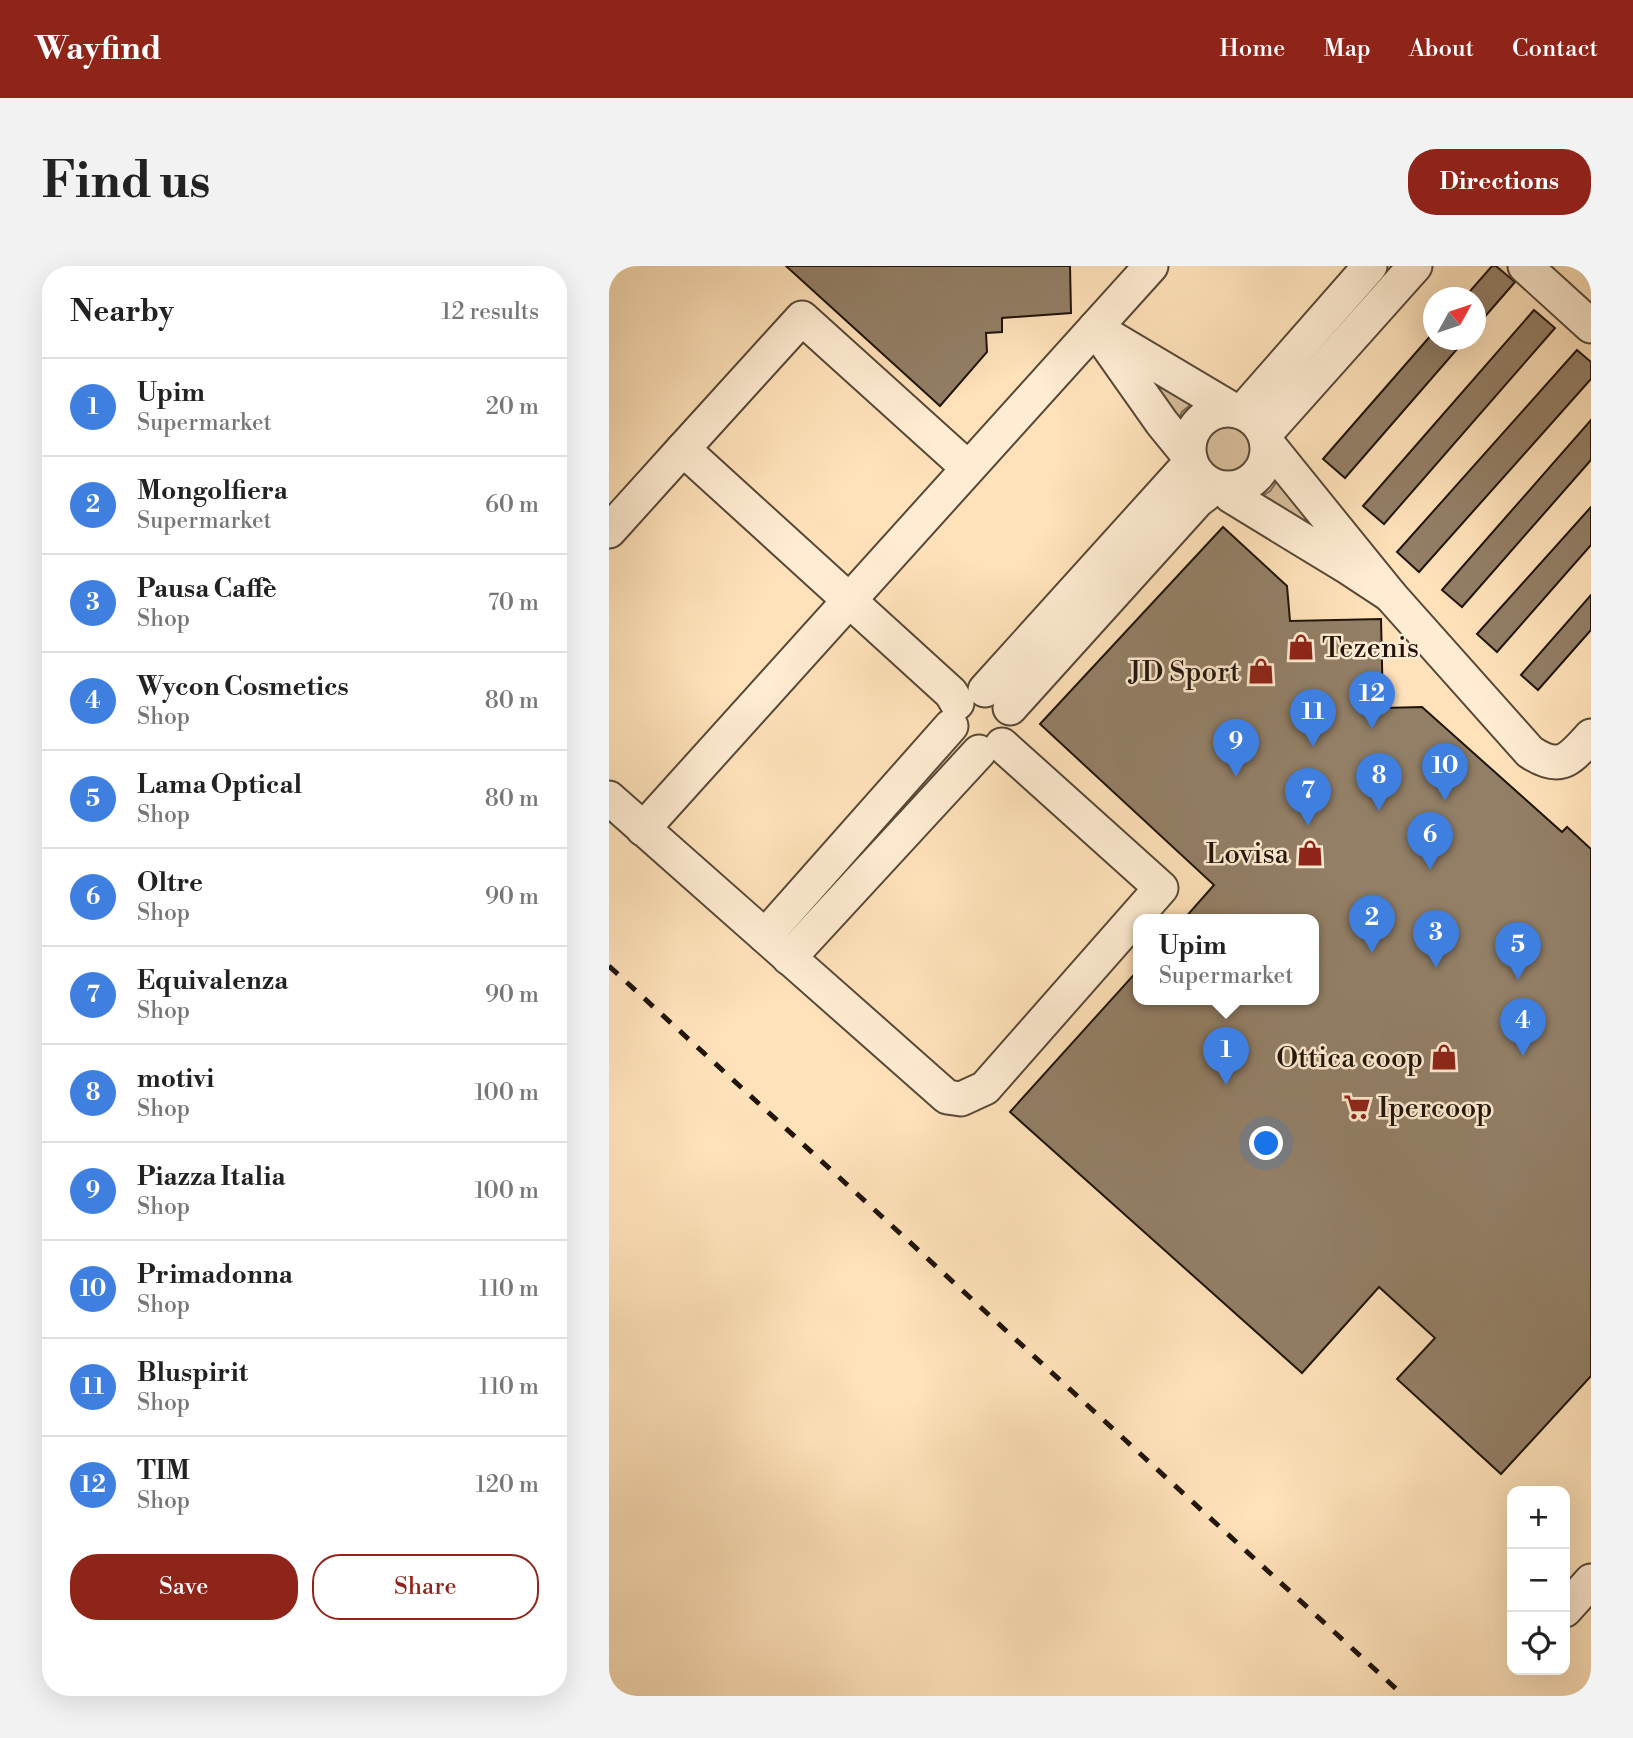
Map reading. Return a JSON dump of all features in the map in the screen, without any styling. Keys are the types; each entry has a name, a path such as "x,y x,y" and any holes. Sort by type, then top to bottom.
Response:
{"lane":[{"path":"643,829 1151,266"},
{"path":"1252,425 1370,266"},
{"path":"1252,425 1415,266"},
{"path":"1525,266 1591,327"},
{"path":"609,531 802,318 968,468"},
{"path":"1095,328 1252,425 1390,595 1530,752 1546,762 1559,763 1573,756 1591,736"},
{"path":"1095,328 1190,459 1198,475 1390,595"},
{"path":"777,947 976,707 1190,459 1190,439 1198,424 1215,412 1252,425 1267,458 1257,477 1243,486 1220,488 1197,501 976,707 961,744 991,748 1161,888 1138,914"},
{"path":"683,449 951,693 1012,728 777,947"},
{"path":"609,798 947,1097 961,1099 985,1088 1133,920"},
{"path":"1570,1604 1591,1581"}],"shaded area":[{"path":"1136,364 1195,401 1182,412 1177,422"},
{"path":"1228,422 1247,430 1255,449 1247,468 1228,476 1209,468 1201,449 1209,430"},
{"path":"1278,480 1347,555 1259,498 1270,491"}],"building":[{"path":"786,266 1070,266 1071,313 1002,318 1002,332 986,333 987,352 940,406"},
{"path":"1492,266 1496,266 1515,282 1486,315 1486,287 1474,287"},
{"path":"1534,310 1555,328 1384,524 1363,506"},
{"path":"1423,344 1423,350 1456,350 1345,478 1323,459"},
{"path":"1577,350 1591,362 1591,379 1419,572 1397,552"},
{"path":"1591,420 1591,460 1462,607 1442,590"},
{"path":"1591,507 1591,545 1497,652 1477,634"},
{"path":"1223,527 1287,586 1290,621 1381,619 1383,708 1422,707 1562,832 1567,827 1591,849 1591,1376 1501,1474 1397,1379 1435,1338 1379,1287 1302,1373 1010,1112 1133,976 1133,1005 1319,1005 1319,914 1188,914 1214,885 1040,724"},
{"path":"1591,595 1591,630 1538,690 1521,675"}],"railway":[{"path":"609,966 1404,1696"}],"place":[{"name":"Tezenis","path":"1301,647"},
{"name":"JD Sport","path":"1261,671"},
{"name":"TIM","path":"1372,729"},
{"name":"Bluspirit","path":"1313,747"},
{"name":"Piazza Italia","path":"1236,777"},
{"name":"Primadonna","path":"1445,801"},
{"name":"motivi","path":"1379,811"},
{"name":"Equivalenza","path":"1308,826"},
{"name":"Lovisa","path":"1310,853"},
{"name":"Oltre","path":"1430,870"},
{"name":"Mongolfiera","path":"1372,953"},
{"name":"Pausa Caffè","path":"1436,968"},
{"name":"Lama Optical","path":"1518,980"},
{"name":"Wycon Cosmetics","path":"1523,1056"},
{"name":"Ottica coop","path":"1444,1057"},
{"name":"Upim","path":"1226,1085"},
{"name":"Ipercoop","path":"1357,1107"}]}
